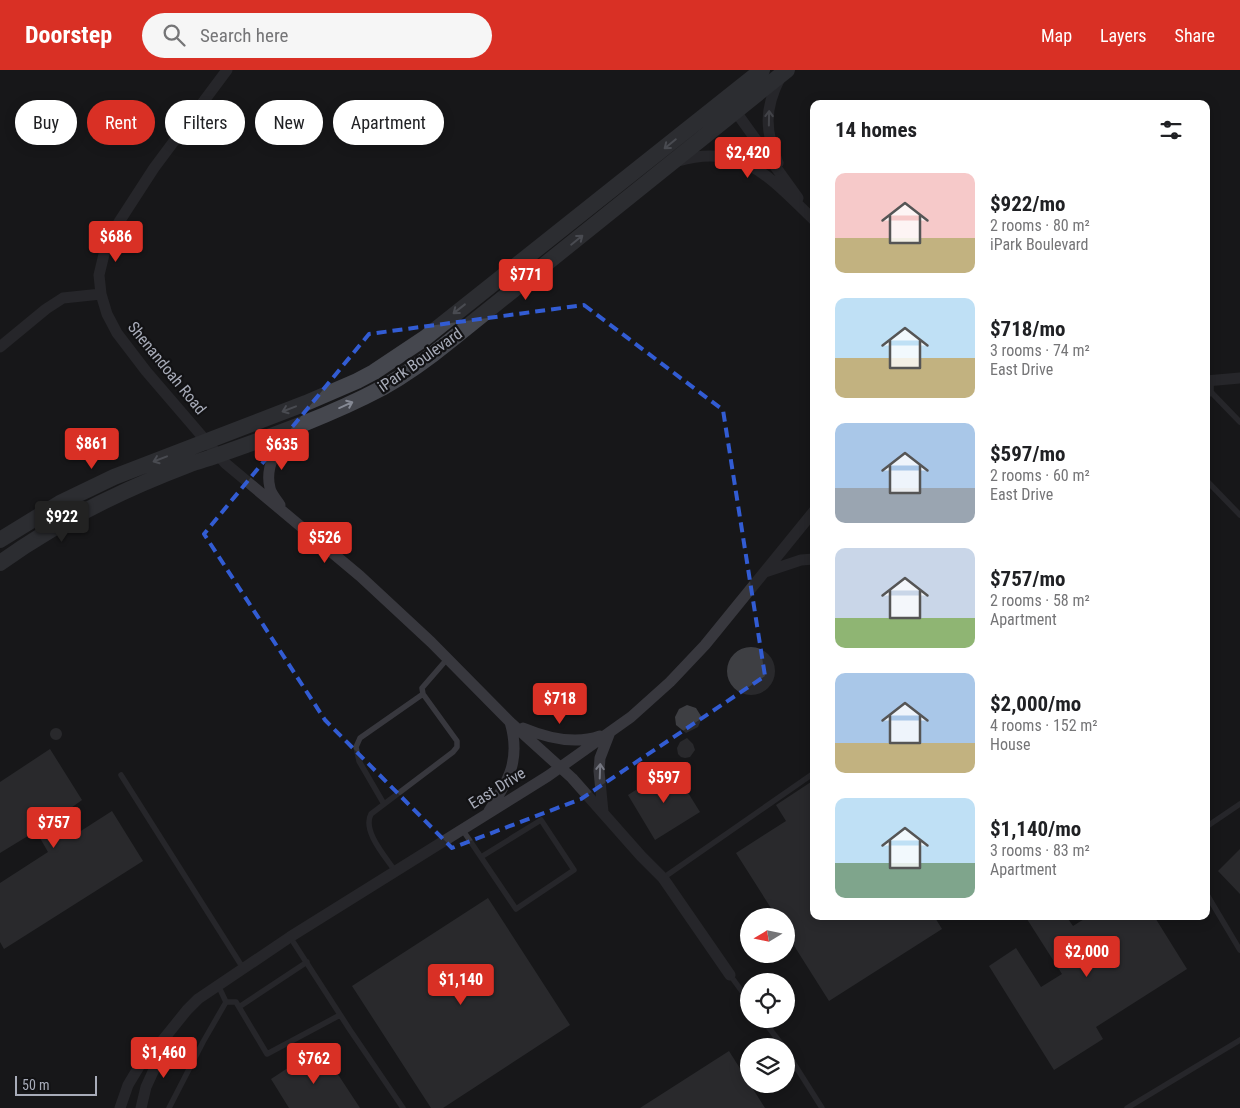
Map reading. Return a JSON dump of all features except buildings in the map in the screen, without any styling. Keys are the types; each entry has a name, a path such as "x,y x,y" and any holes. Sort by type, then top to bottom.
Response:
{"main road":[{"name":"iPark Boulevard","path":"0,563 44,535 109,499 190,464 292,427 366,396 418,365 672,163 731,105 762,70"},
{"name":"iPark Boulevard","path":"0,540 42,513 96,485 337,390 374,372 424,338 731,105 784,72"}],"street":[{"name":"Shenandoah Road","path":"226,70 154,168 118,222 106,246 99,275 101,294 107,314 116,333 146,372 206,442 234,471 360,576 448,658 510,722 561,767 663,878 730,975"},
{"path":"784,72 774,90 767,114 770,142 786,181"},
{"path":"731,105 810,214"},
{"path":"672,163 711,155 738,160 752,166 773,182 810,216"},
{"path":"0,347 46,309 63,298 101,294"},
{"path":"1210,384 1240,378"},
{"path":"286,515 270,490 268,478 275,451 292,427"},
{"name":"East Drive","path":"120,1108 128,1085 141,1062 146,1055 158,1046 187,1010 218,985 290,937 561,767 610,732 651,700 688,664 765,572 810,526"},
{"path":"765,572 801,560 810,559"},
{"path":"510,722 538,734 574,741 590,739 610,732"},
{"path":"487,814 502,791 511,772 515,748 510,722"},
{"path":"603,812 599,772 600,758 610,732"},
{"name":"East Drive","path":"141,1108 146,1087 157,1063 158,1046"}],"lane":[{"path":"1210,385 1240,422"},
{"path":"1210,484 1240,515"},
{"path":"395,871 370,832 368,820 371,814 457,747 457,741 422,694 422,688 448,658"},
{"path":"384,804 359,761 356,748 360,738 422,694"},
{"path":"121,775 243,968"},
{"path":"663,878 810,776"},
{"path":"1210,824 1240,804"},
{"path":"462,829 516,909 574,870 541,820 481,857"},
{"path":"1210,900 1240,950"},
{"path":"290,937 403,1108"},
{"path":"239,1007 307,962"},
{"path":"730,975 740,989"},
{"path":"218,985 226,1002"},
{"path":"226,1002 236,1002 267,1054 340,1014"},
{"path":"169,1108 226,1002"},
{"path":"769,1028 777,1038"},
{"path":"1127,1108 1240,1040"},
{"path":"795,1065 822,1108"}],"highlighted area":[{"path":"584,305 723,410 765,676 581,799 452,848 325,720 204,534 369,334"}]}
